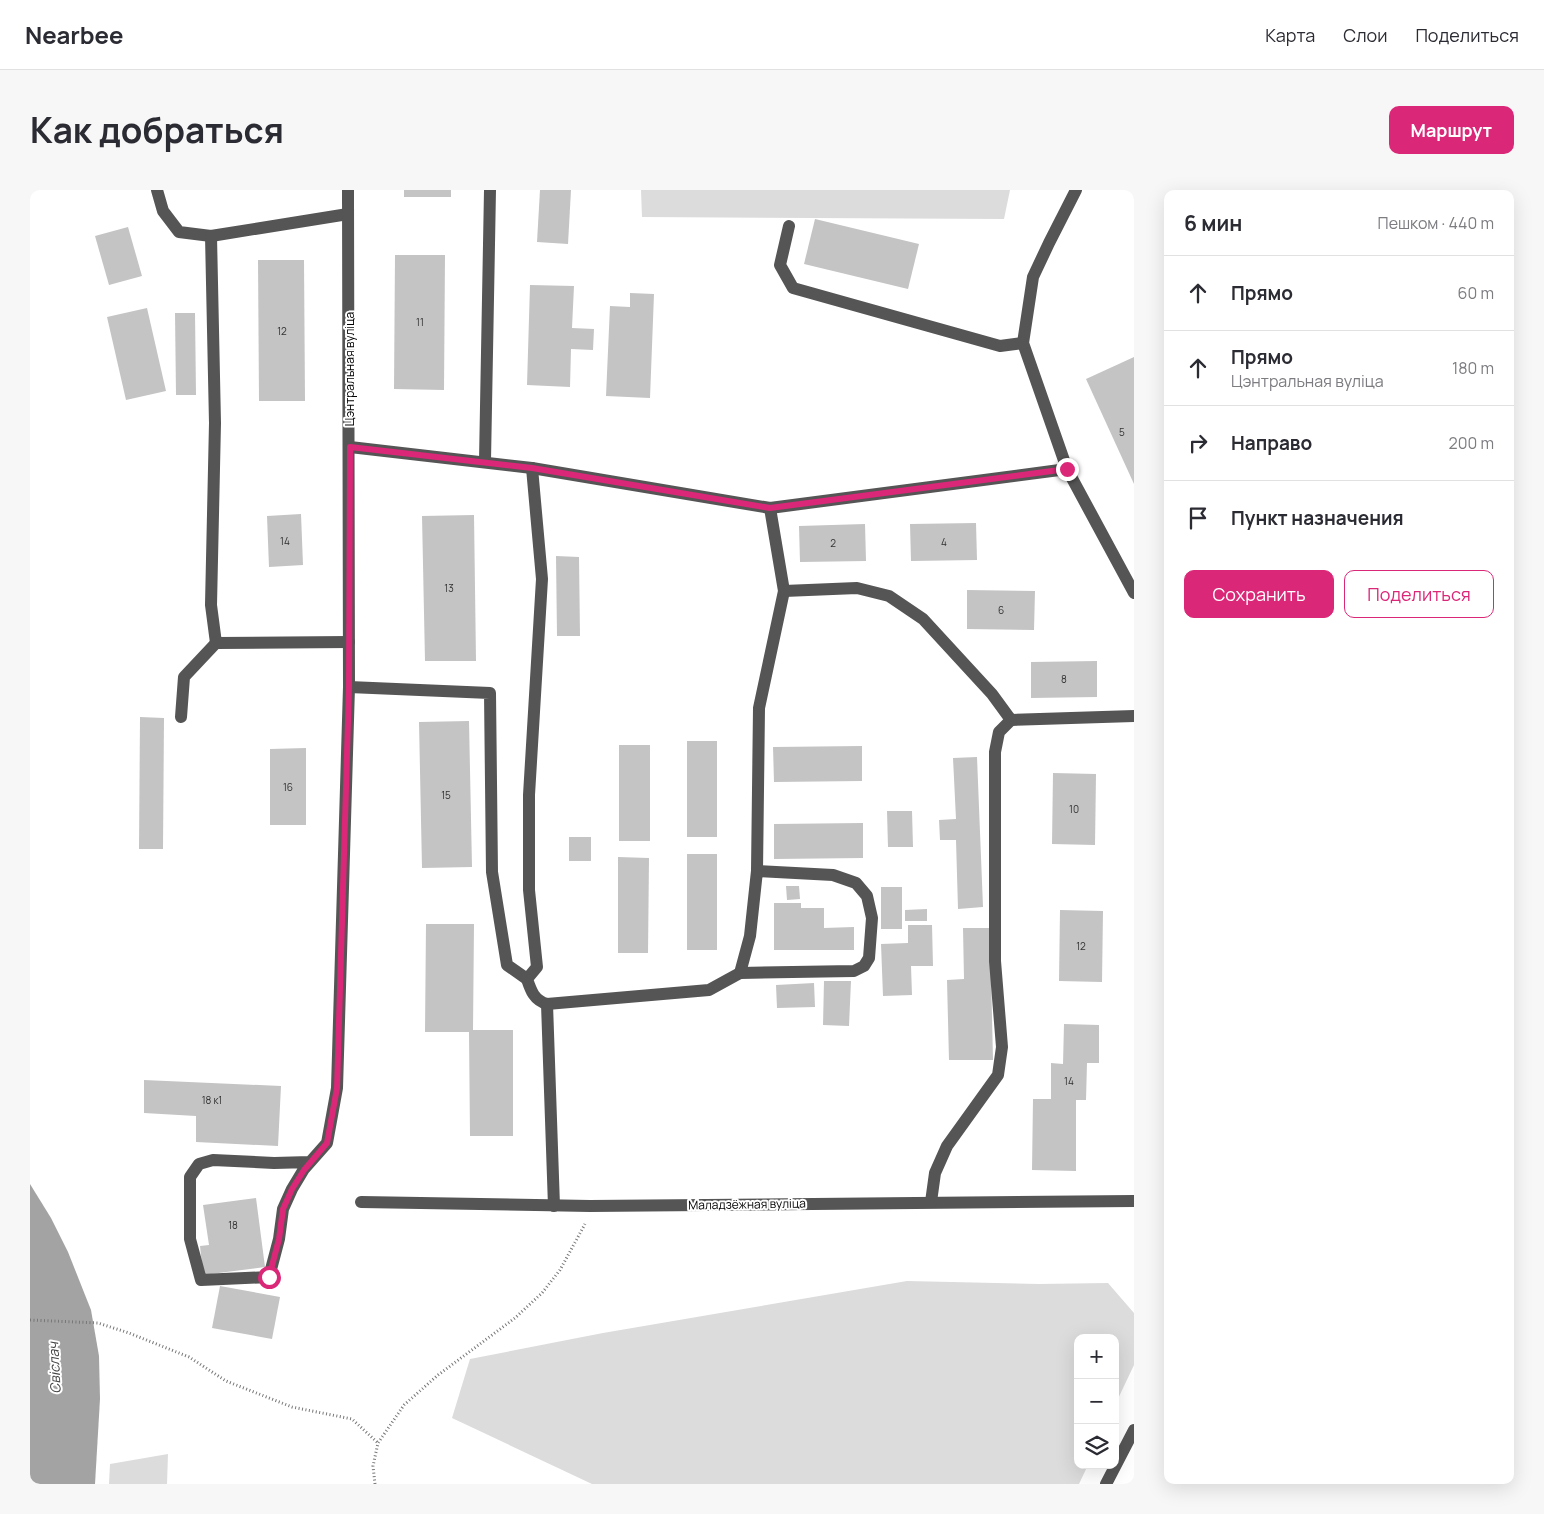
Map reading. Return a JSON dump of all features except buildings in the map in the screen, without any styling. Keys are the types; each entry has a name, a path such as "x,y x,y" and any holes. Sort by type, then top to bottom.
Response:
{"street":[{"path":"157,190 163,211 179,232 211,236 348,214"},
{"name":"Цэнтральная вуліца","path":"310,1162 274,1163 213,1160 199,1164 190,1177 190,1239 201,1280 269,1277 279,1239 283,1209 292,1189 310,1162 327,1143 337,1088 349,687 348,190"},
{"path":"485,461 490,190"},
{"path":"1076,190 1033,278 1023,343 1067,469 1134,593"},
{"path":"789,226 780,265 794,288 1000,346 1023,343"},
{"path":"211,236 215,424 211,604 216,643"},
{"path":"350,447 485,461 770,508 1067,469"},
{"path":"527,979 537,967 529,890 529,814 542,579 532,468"},
{"path":"740,973 750,936 757,871 759,708 784,591 770,508"},
{"path":"784,591 857,588 889,596 923,619 992,694 1010,720"},
{"path":"181,717 184,676 216,643 349,642"},
{"path":"349,687 490,693 492,872 495,895 507,965 527,979 532,994 541,1002 547,1004 709,990 740,973 854,971 864,966 868,958 872,918 868,896 856,883 833,875 757,871"},
{"path":"931,1202 935,1173 947,1146 998,1074 1002,1047 995,961 995,752 998,732 1010,720 1134,716"},
{"path":"547,1004 554,1206"},
{"name":"Маладзёжная вуліца","path":"361,1202 590,1206 1134,1201"},
{"path":"1106,1484 1134,1430"}],"path":[{"path":"375,1484 373,1466 378,1443 404,1405 438,1375 515,1318 542,1293 560,1270 574,1246 585,1225 590,1206"},
{"path":"30,1320 98,1323 129,1333 189,1356 226,1380 292,1407 352,1419 378,1443"}],"shaded area":[{"path":"641,190 1010,190 1004,219 642,217"},
{"path":"907,1281 1039,1284 1108,1283 1134,1313 1134,1365 1119,1397 1119,1334 1074,1334 1074,1469 1086,1469 1079,1484 592,1484 452,1418 470,1359 603,1333"},
{"path":"168,1454 167,1484 109,1484 110,1464"}],"water":[{"name":"Свіслач","path":"30,1184 51,1218 68,1252 91,1310 99,1356 100,1399 95,1484 30,1484"}],"route":[{"path":"269,1277 279,1239 283,1209 292,1189 304,1170 327,1143 337,1088 349,687 350,447 485,461 770,508 1067,469"}]}
